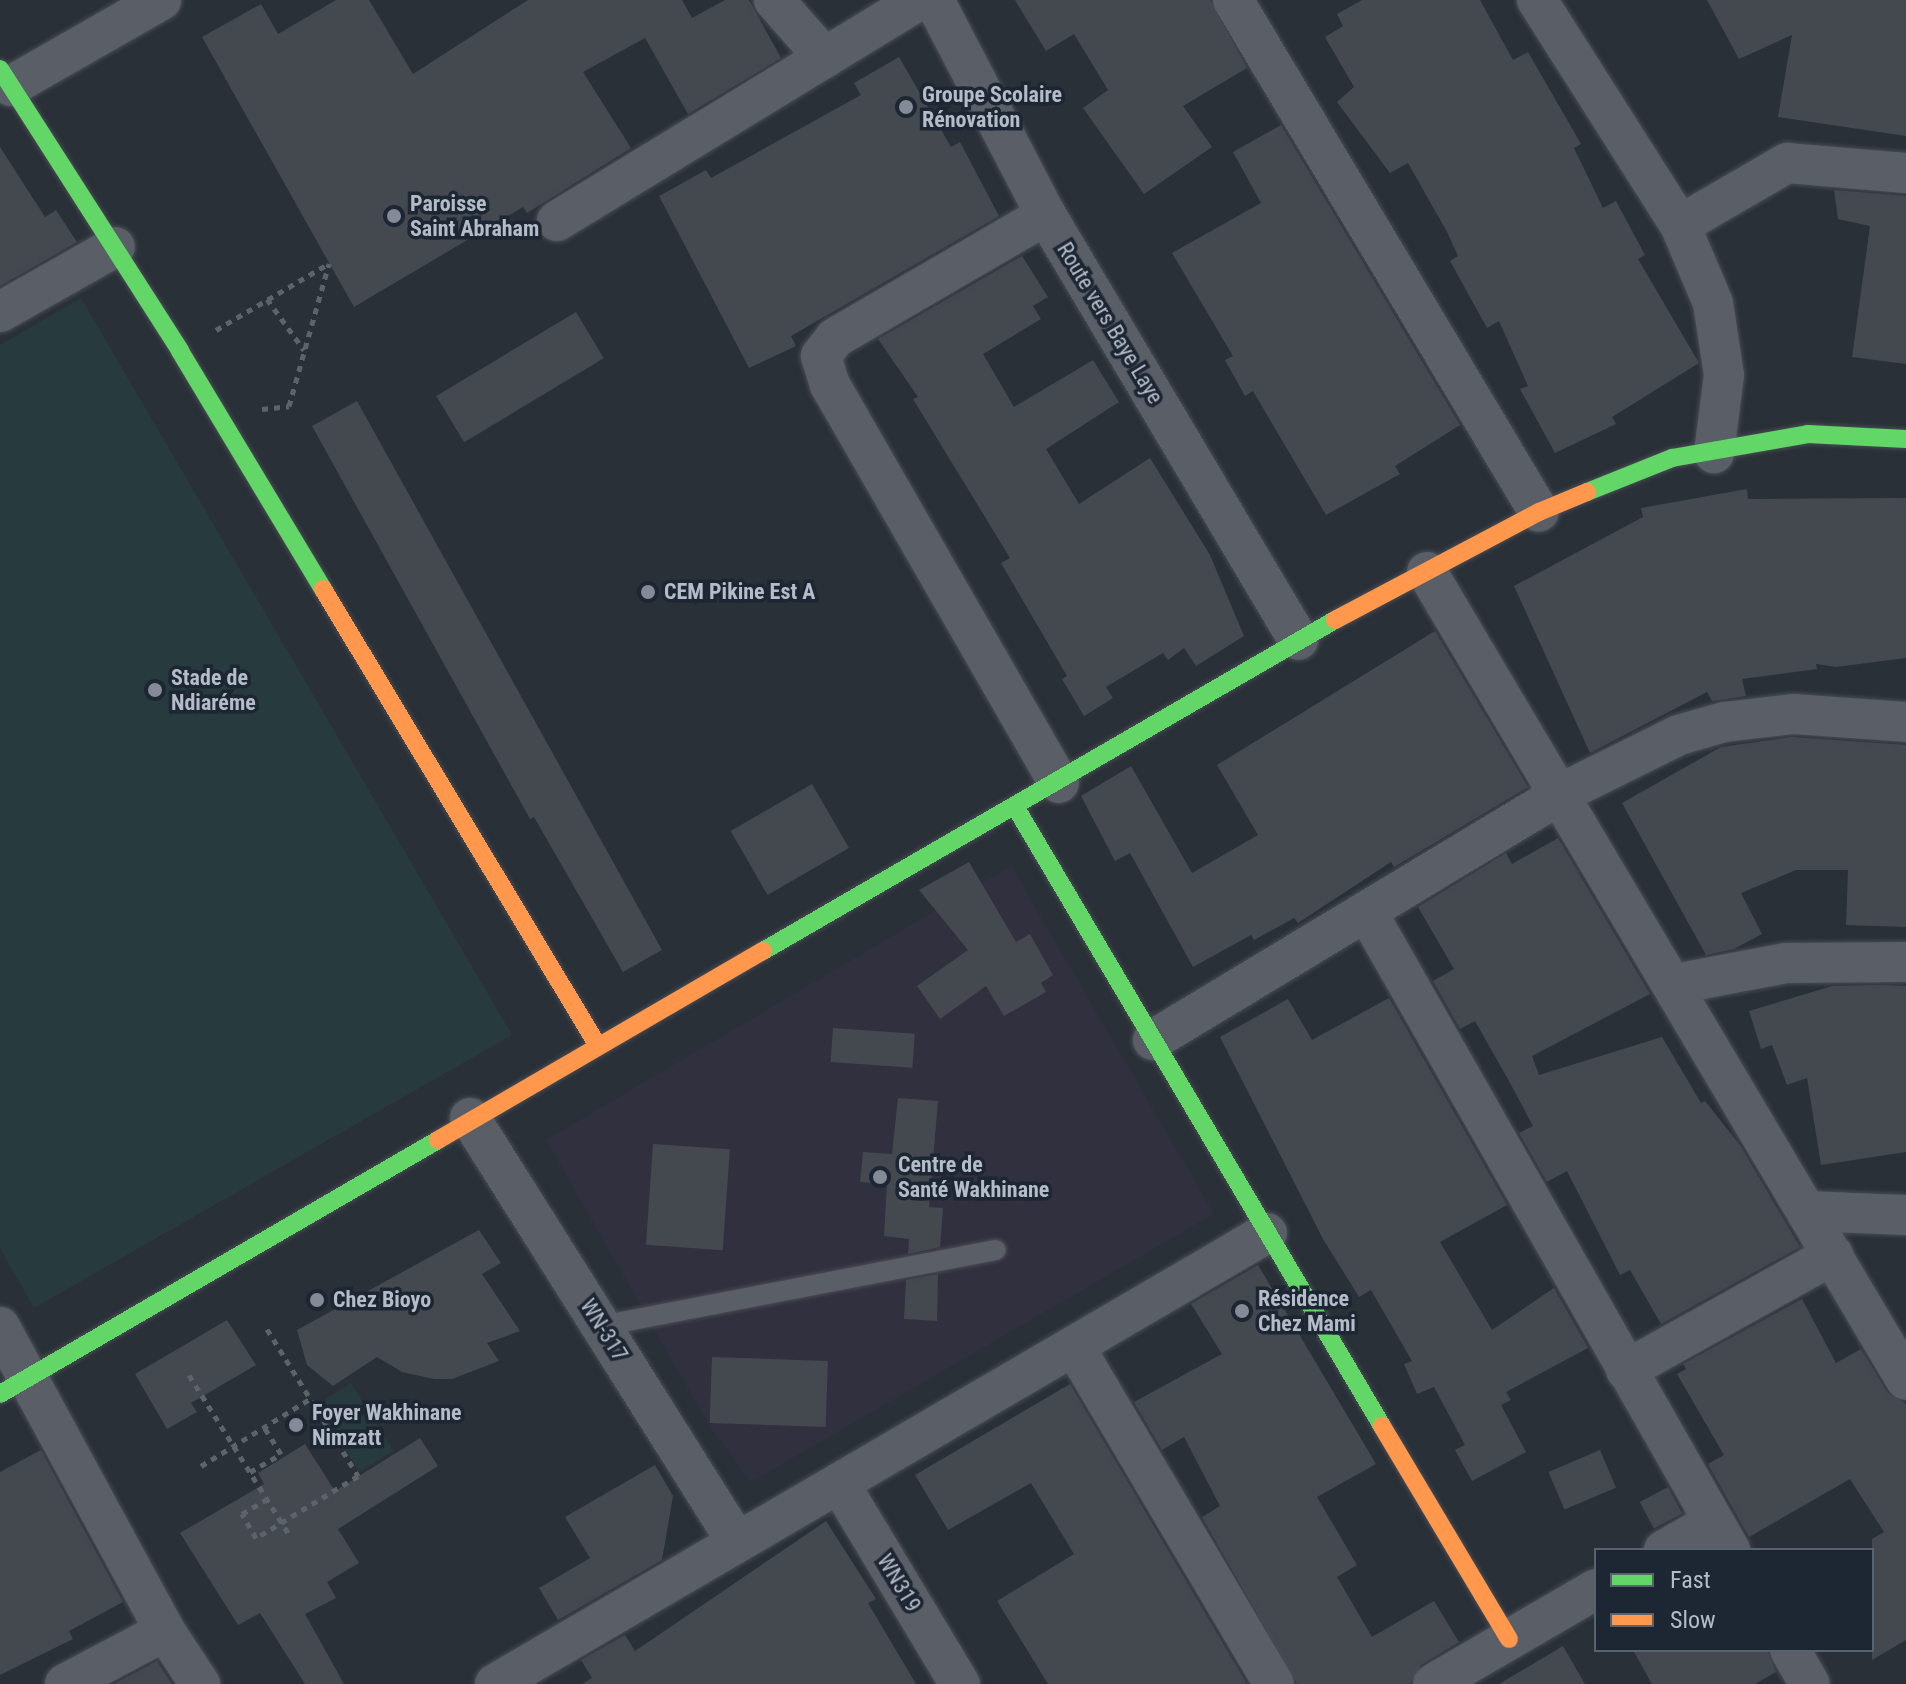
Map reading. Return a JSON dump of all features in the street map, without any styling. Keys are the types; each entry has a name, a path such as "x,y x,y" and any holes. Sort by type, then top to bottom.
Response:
{"street":[{"path":"161,0 6,78 180,351 598,1046"},
{"path":"774,0 825,58"},
{"path":"557,221 919,0"},
{"name":"Route vers Baye Laye","path":"934,0 1046,215 1298,640"},
{"path":"1233,0 1539,512"},
{"path":"1537,0 1680,225 1713,303 1724,375 1714,453"},
{"path":"1680,225 1787,163 1906,173"},
{"path":"1046,215 835,338 821,356 830,385 1059,783"},
{"path":"0,312 115,247"},
{"path":"15,1386 470,1118 1059,783 1298,640 1539,512 1672,458 1808,434 1906,439"},
{"path":"1427,572 1562,793 1906,1380"},
{"path":"1153,1040 1368,914 1562,793 1679,735 1724,722 1793,714 1906,722"},
{"path":"1016,808 1509,1639"},
{"path":"1368,914 1721,1536 1672,1548"},
{"path":"1675,984 1786,963 1906,962"},
{"name":"WN-317","path":"470,1118 737,1542"},
{"path":"1807,1211 1906,1215"},
{"path":"495,1684 1267,1233"},
{"path":"1626,1370 1833,1255"},
{"path":"0,1327 15,1386 200,1684"},
{"path":"1074,1346 1274,1684"},
{"name":"WN319","path":"839,1483 960,1684"},
{"path":"1433,1684 1594,1590"},
{"path":"65,1684 165,1631"},
{"path":"1791,1652 1810,1684"}],"lane":[{"path":"601,1326 996,1250"}],"path":[{"path":"180,351 329,264 289,406 217,414"},
{"path":"267,299 305,350"},
{"path":"267,1329 358,1476 256,1538 242,1514 267,1499"},
{"path":"189,1375 290,1536"},
{"path":"201,1466 310,1399"},
{"path":"250,1472 281,1454 264,1427"}],"shaded area":[{"name":"Centre de Santé Wakhinane","path":"1011,866 1214,1214 751,1482 710,1427 546,1140"}],"green space":[{"name":"Stade de Ndiaréme","path":"81,298 512,1035 34,1308 0,1248 0,345"},
{"path":"351,1383 393,1451 359,1472 317,1404"}],"building":[{"path":"336,0 369,0 413,74 528,0 682,0 692,18 725,0 749,0 781,58 688,114 645,38 583,72 631,148 527,213 523,207 354,307 202,37 261,4 278,34"},
{"path":"1015,0 1210,0 1247,68 1183,106 1212,147 1144,194 1083,108 1108,90 1074,34 1046,51"},
{"path":"1362,0 1480,0 1513,60 1528,52 1581,144 1574,148 1603,208 1616,201 1645,255 1638,259 1699,363 1612,417 1616,424 1555,453 1520,389 1528,386 1499,321 1487,328 1450,261 1458,256 1447,232 1408,163 1390,173 1337,102 1354,87 1325,37 1343,26 1337,14"},
{"path":"1707,0 1906,0 1906,136 1778,117 1792,35 1739,59"},
{"path":"899,57 951,147 960,142 999,216 791,336 796,346 749,368 659,196 706,170 711,178 861,95 854,83"},
{"path":"1281,125 1460,425 1395,466 1400,474 1326,515 1253,391 1245,396 1225,360 1233,356 1172,253 1261,203 1233,152"},
{"path":"0,147 45,217 56,210 77,242 0,286"},
{"path":"1834,190 1906,196 1906,364 1852,357 1870,226 1838,219"},
{"path":"1022,256 1048,297 1033,306 1041,319 983,354 1014,407 1093,360 1119,402 1046,449 1079,504 1150,458 1210,555 1244,636 1196,666 1184,648 1168,660 1163,653 1106,687 1113,698 1084,716 1062,679 1067,676 1001,563 1010,558 913,399 918,397 878,339"},
{"path":"576,312 604,358 464,442 436,396"},
{"path":"357,401 662,950 623,972 534,817 530,819 312,426"},
{"path":"1747,489 1748,499 1906,498 1906,658 1836,667 1816,664 1817,669 1742,679 1746,696 1712,701 1707,692 1590,753 1514,586 1643,517 1641,508"},
{"path":"1435,631 1528,787 1394,867 1391,862 1298,923 1294,918 1254,940 1251,935 1193,967 1130,853 1115,861 1081,796 1131,766 1192,873 1258,835 1217,765"},
{"path":"1792,737 1906,745 1906,927 1846,925 1848,870 1796,870 1741,893 1762,934 1734,949 1706,955 1622,803 1721,747"},
{"path":"812,784 849,848 768,895 731,831"},
{"path":"1558,838 1650,994 1532,1056 1539,1075 1662,1037 1701,1103 1705,1101 1740,1145 1800,1247 1661,1324 1630,1270 1620,1275 1567,1171 1547,1182 1519,1133 1533,1126 1475,1021 1460,1029 1433,981 1454,969 1418,907 1506,853 1512,864"},
{"path":"969,862 1016,942 1030,934 1053,975 1041,983 1046,992 1004,1016 986,986 940,1019 917,986 968,950 919,890"},
{"path":"1832,986 1906,986 1906,1152 1821,1165 1807,1078 1787,1085 1772,1045 1761,1049 1749,1011"},
{"path":"1389,998 1507,1205 1440,1242 1492,1330 1554,1288 1588,1348 1506,1392 1511,1400 1501,1405 1526,1452 1472,1481 1455,1450 1465,1445 1434,1387 1417,1394 1404,1364 1412,1361 1371,1290 1359,1297 1323,1239 1220,1037 1288,999 1312,1040"},
{"path":"833,1028 915,1034 912,1068 831,1062"},
{"path":"898,1098 938,1101 929,1207 943,1208 940,1247 908,1254 909,1239 884,1236 887,1184 860,1182 863,1152 892,1154"},
{"path":"653,1144 730,1149 723,1250 646,1245"},
{"path":"479,1230 501,1263 482,1274 520,1331 487,1343 499,1361 452,1379 434,1379 402,1372 377,1357 333,1386 307,1365 297,1330"},
{"path":"1258,1265 1376,1464 1317,1497 1357,1565 1337,1577 1372,1637 1434,1601 1459,1642 1421,1665 1410,1684 1297,1684 1202,1517 1220,1506 1184,1437 1162,1450 1134,1402 1222,1354 1191,1304"},
{"path":"938,1274 937,1321 904,1319 906,1280"},
{"path":"1802,1299 1836,1363 1861,1349 1887,1392 1906,1404 1906,1640 1872,1660 1872,1539 1884,1532 1850,1479 1749,1537 1708,1464 1724,1455 1677,1374 1686,1369 1683,1364"},
{"path":"227,1320 256,1365 191,1403 197,1412 167,1429 135,1374"},
{"path":"712,1357 828,1361 826,1427 710,1423"},
{"path":"1070,1384 1247,1684 1048,1684 997,1601 1074,1554 1031,1483 948,1530 915,1475"},
{"path":"420,1438 438,1466 338,1529 359,1563 327,1582 336,1598 305,1614 344,1684 305,1684 260,1613 238,1625 180,1533 264,1484 258,1473 305,1444 335,1491"},
{"path":"41,1450 123,1602 69,1631 73,1639 0,1675 0,1472"},
{"path":"1600,1450 1616,1488 1564,1510 1548,1472"},
{"path":"655,1465 673,1496 662,1560 558,1620 539,1588 590,1558 565,1517"},
{"path":"1668,1487 1682,1513 1654,1529 1640,1502"},
{"path":"826,1521 876,1599 868,1603 916,1684 582,1684 592,1678 581,1660 625,1635 635,1651"},
{"path":"1563,1646 1585,1684 1499,1684"},
{"path":"1634,1652 1768,1652 1776,1672 1755,1684 1652,1684"},
{"path":"157,1661 172,1684 114,1684"}],"traffic: fast":[{"path":"0,69 180,351 323,589"},
{"path":"1587,492 1672,458 1808,434 1906,439"},
{"path":"763,951 1335,620"},
{"path":"1016,808 1382,1426"},
{"path":"0,1394 438,1140"}],"traffic: slow":[{"path":"1335,620 1539,512 1587,492"},
{"path":"323,589 598,1046"},
{"path":"438,1140 763,951"},
{"path":"1382,1426 1509,1639"}],"place":[{"name":"Groupe Scolaire Rénovation","path":"906,107"},
{"name":"Paroisse Saint Abraham","path":"394,216"},
{"name":"CEM Pikine Est A","path":"648,592"},
{"name":"Stade de Ndiaréme","path":"155,690"},
{"name":"Centre de Santé Wakhinane","path":"880,1177"},
{"name":"Chez Bioyo","path":"317,1300"},
{"name":"Résidence Chez Mami","path":"1242,1311"},
{"name":"Foyer Wakhinane Nimzatt","path":"296,1425"}]}
